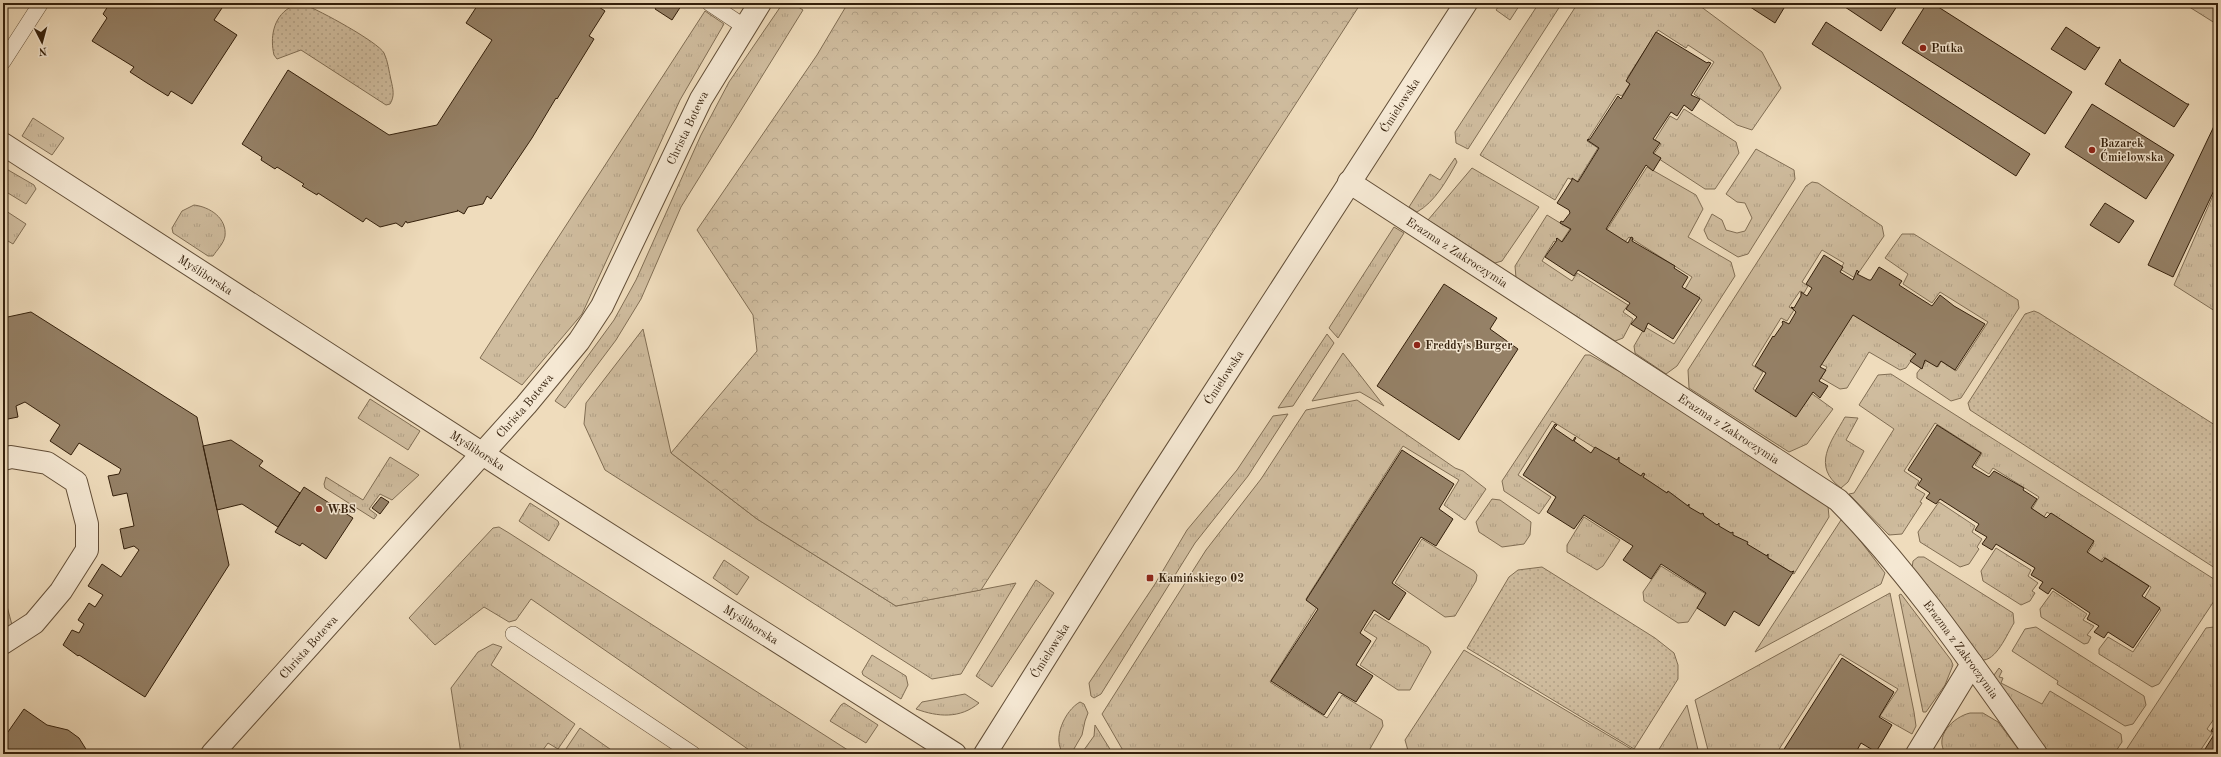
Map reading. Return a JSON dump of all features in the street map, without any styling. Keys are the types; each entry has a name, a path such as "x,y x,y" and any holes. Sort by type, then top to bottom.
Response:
{"street":[{"name":"Christa Botewa","path":"212,754 526,405 579,341 602,306 701,99 760,3"},
{"name":"Ćmielowska","path":"985,754 1147,496 1466,3"},
{"name":"Myśliborska","path":"3,144 482,453 954,754"},
{"name":"Erazma z Zakroczymia","path":"1349,182 1838,500 1878,541 1972,664 2036,754"},
{"path":"3,459 11,457 47,463 76,482 87,524 87,550 61,591 34,623 3,643"},
{"path":"1918,754 1972,664"}],"lane":[{"path":"3,62 41,3"},
{"path":"708,3 745,27"},
{"path":"513,634 692,754"}],"green space":[{"path":"783,3 792,3 803,10 681,207 641,299 616,340 565,408 555,401 614,320 636,280 701,135 729,82"},
{"path":"848,3 1361,3 981,590 896,606 757,519 671,453 757,351 753,315 697,230 817,55"},
{"path":"1501,3 1521,3 1510,20 1496,10"},
{"path":"1539,3 1562,3 1468,149 1456,143 1455,132"},
{"path":"1592,3 1696,3 1762,52 1781,88 1752,130 1737,125 1694,94 1714,62 1688,45 1686,48 1658,30 1627,78 1631,82 1622,96 1617,94 1587,141 1598,148 1577,182 1568,178 1555,200 1480,155 1576,6"},
{"path":"2183,3 2218,3 2218,25"},
{"path":"305,5 335,19 360,34 384,53 393,89 393,98 390,104 386,105 301,50 277,59 274,55 272,42 274,29 279,17 289,8"},
{"path":"705,11 724,24 680,100 582,314 522,385 480,358"},
{"path":"1684,109 1736,142 1739,153 1715,189 1705,189 1653,155 1661,144 1655,140 1670,116 1677,120"},
{"path":"33,118 64,138 52,155 22,136"},
{"path":"1756,149 1794,170 1795,179 1748,254 1738,257 1708,239 1704,230 1712,214 1722,220 1726,230 1737,233 1745,231 1752,218 1745,203 1737,202 1726,194"},
{"path":"1455,158 1457,162 1435,197 1417,212 1409,207 1430,174 1440,180"},
{"path":"3,167 34,185 36,189 26,204 3,190"},
{"path":"1647,167 1696,195 1703,209 1688,237 1731,262 1735,276 1677,366 1666,374 1635,353 1634,346 1645,327 1674,344 1702,300 1685,289 1692,277 1629,237 1625,242 1606,231"},
{"path":"1472,168 1539,207 1502,261 1495,263 1428,220"},
{"path":"1812,182 1818,183 1882,226 1884,236 1855,278 1840,269 1844,263 1822,250 1802,282 1808,286 1804,293 1800,291 1789,307 1794,310 1787,321 1781,318 1752,365 1763,372 1753,389 1795,416 1811,393 1833,409 1807,444 1789,452 1689,388 1688,370 1806,186"},
{"path":"2218,184 2218,313 2174,285"},
{"path":"194,205 206,208 216,214 223,224 225,236 222,244 213,256 208,256 173,233 172,228 182,211"},
{"path":"3,209 26,224 13,244 3,238"},
{"path":"1547,215 1570,229 1560,244 1554,241 1542,261 1572,281 1577,273 1628,305 1623,312 1633,319 1623,338 1615,341 1516,278 1515,266"},
{"path":"1394,227 1404,233 1338,338 1329,328"},
{"path":"1902,234 1914,234 2018,300 2019,308 1961,398 1951,401 1917,378 1917,373 1927,360 1938,367 1941,361 1956,371 1988,322 1940,292 1932,303 1903,284 1908,274 1885,258"},
{"path":"2034,311 2218,427 2218,570 1970,410 1968,403 2025,314"},
{"path":"1852,313 1916,354 1906,368 1900,370 1869,352 1847,388 1840,389 1821,378 1827,367 1821,364"},
{"path":"643,329 671,453 757,519 896,606 1016,583 961,674 932,679 605,470 584,424 586,403"},
{"path":"1327,334 1334,343 1293,406 1278,408"},
{"path":"1343,353 1384,406 1360,392 1312,401"},
{"path":"1585,355 1590,355 1640,383 1828,506 1829,517 1794,574 1552,421 1518,475 1551,497 1539,514 1504,491 1502,481"},
{"path":"1891,374 2217,581 2218,595 2159,684 2152,687 2099,654 2099,649 2108,637 2133,652 2161,610 2144,599 2151,587 2104,557 2100,562 2088,553 2094,543 2047,512 2044,517 2032,509 2039,497 1993,468 1989,474 1975,465 1982,453 1935,423 1904,471 1919,481 1915,488 1925,494 1920,502 1922,503 1902,534 1889,535 1849,494 1854,493 1894,429 1859,405 1878,375"},
{"path":"370,399 420,431 408,450 358,418"},
{"path":"1357,400 1455,468 1463,471 1486,489 1465,520 1444,505 1459,480 1403,446 1306,599 1317,607 1270,682 1327,718 1342,695 1382,720 1383,726 1367,754 1125,754 1102,714 1206,550 1261,479 1306,410"},
{"path":"1288,414 1248,476 1195,543 1101,694 1094,698 1091,696 1089,683 1155,584 1187,530 1237,470 1273,416"},
{"path":"1845,417 1858,418 1846,440 1864,451 1848,482 1841,488 1832,480 1827,471 1825,462 1826,454 1834,436"},
{"path":"390,457 419,475 392,500 380,494 369,509 377,515 374,519 325,488 324,484 326,477 363,500"},
{"path":"1492,499 1500,500 1531,522 1530,535 1524,544 1502,547 1479,532 1476,522"},
{"path":"1939,502 1975,526 1972,532 1982,539 1977,547 1979,549 1969,564 1960,567 1920,542 1918,532"},
{"path":"530,503 558,521 559,524 549,541 519,521"},
{"path":"1584,517 1620,540 1603,566 1597,570 1567,552 1567,545"},
{"path":"1841,520 1845,521 1885,573 1881,584 1755,652"},
{"path":"499,527 854,754 755,754 531,599 516,620 509,622 484,607 435,645 409,618 493,528"},
{"path":"1422,539 1474,571 1477,575 1476,581 1455,616 1445,617 1395,583"},
{"path":"1996,548 2031,570 2028,576 2038,583 2032,591 2035,593 2030,601 2021,605 1983,581 1981,571"},
{"path":"1918,557 1924,557 2013,613 2014,623 1992,657 1981,660 1912,568 1913,561"},
{"path":"724,560 749,577 737,595 713,578"},
{"path":"1661,566 1706,594 1688,622 1678,623 1644,601 1643,592"},
{"path":"1542,567 1655,638 1674,653 1678,665 1678,679 1634,749 1467,648 1509,577 1518,570"},
{"path":"1036,580 1054,593 992,687 976,676"},
{"path":"3,591 12,625 3,630"},
{"path":"2053,591 2087,614 2083,620 2094,626 2087,635 2091,637 2088,643 2084,644 2041,617 2040,609"},
{"path":"1890,593 1914,712 1916,726 1912,734 1880,716 1898,689 1840,654 1776,754 1709,754 1695,700"},
{"path":"1901,594 1951,660 1953,665 1945,685 1926,712 1923,712 1899,595"},
{"path":"1375,614 1428,647 1431,652 1410,690 1398,690 1360,665 1377,638 1364,630"},
{"path":"2036,627 2144,696 2146,705 2133,724 2125,726 2057,684 2058,681 2012,651 2025,629"},
{"path":"2214,627 2218,629 2218,713 2207,729 2212,733 2198,754 2127,754 2126,750 2206,628"},
{"path":"493,644 502,647 491,665 575,724 558,749 548,743 540,754 461,754 451,688 478,652"},
{"path":"1464,650 1633,750 1630,754 1409,754 1405,740"},
{"path":"872,655 906,676 908,685 901,699 863,675 862,672"},
{"path":"1999,668 2002,671 1999,677 2003,678 2001,683 2042,704 2050,691 2121,734 2122,742 2114,754 2050,754 1995,680 1994,675"},
{"path":"965,694 979,703 964,712 941,715 916,709 922,702"},
{"path":"1080,702 1084,704 1088,713 1082,735 1071,754 1064,754 1060,748 1059,734 1065,718 1074,706"},
{"path":"844,703 878,725 866,743 830,721"},
{"path":"1687,705 1699,754 1656,754"},
{"path":"1970,713 1983,713 1998,722 2022,754 1946,754 1943,748 1943,735 1952,723"},
{"path":"1095,725 1113,754 1081,754 1094,736"},
{"path":"580,728 617,754 566,754 564,752"}],"building":[{"path":"110,3 213,3 222,8 214,20 237,35 192,104 171,91 168,96 147,83 130,72 134,67 92,41 107,18 103,14"},
{"path":"479,3 593,3 605,11 589,36 594,39 557,99 556,98 532,138 491,199 487,196 483,204 468,207 464,214 457,210 458,211 407,223 406,221 402,227 396,223 380,227 366,218 363,222 318,193 317,195 302,186 304,184 277,167 275,169 261,160 262,157 242,144 288,70 389,135 437,125 492,40 466,23"},
{"path":"659,3 683,3 672,20 655,9"},
{"path":"1744,3 1787,3 1775,23"},
{"path":"1839,3 1899,3 1881,31"},
{"path":"1927,3 1932,3 2072,92 2045,134 1902,43"},
{"path":"1826,22 2030,154 2016,176 1812,44"},
{"path":"2066,27 2098,48 2100,47 2085,70 2051,49"},
{"path":"1656,32 1707,63 1711,63 1691,95 1700,99 1692,111 1684,105 1677,116 1671,112 1653,139 1660,143 1653,153 1661,158 1653,171 1646,165 1606,229 1628,243 1631,237 1633,238 1632,241 1675,266 1674,268 1688,277 1682,287 1700,298 1673,339 1648,323 1644,332 1631,324 1637,317 1626,309 1630,303 1578,270 1574,276 1545,257 1557,240 1556,239 1557,238 1562,242 1571,229 1560,223 1561,221 1563,222 1570,213 1569,210 1557,203 1572,178 1578,182 1599,148 1587,140 1590,139 1618,96 1621,99 1630,84 1626,81"},
{"path":"2120,59 2121,62 2189,104 2174,127 2105,84"},
{"path":"2092,104 2174,155 2146,199 2065,147"},
{"path":"2215,124 2218,125 2218,182 2173,277 2148,265"},
{"path":"2105,203 2134,221 2119,243 2090,225"},
{"path":"1824,255 1843,267 1840,272 1853,280 1857,270 1859,272 1857,274 1871,280 1879,267 1902,281 1899,285 1932,306 1940,295 1954,306 1985,324 1955,370 1941,361 1937,367 1925,360 1922,369 1910,361 1916,354 1853,315 1820,367 1826,370 1819,381 1828,386 1820,398 1813,392 1796,417 1755,391 1766,373 1755,366 1773,336 1774,337 1783,324 1782,322 1783,321 1789,324 1796,312 1791,307 1794,308 1801,296 1801,292 1807,296 1812,288 1806,284"},
{"path":"1444,284 1497,318 1490,329 1518,349 1459,440 1377,386"},
{"path":"31,312 197,417 229,565 145,697 79,655 78,656 63,645 72,630 79,633 84,624 78,620 89,603 95,607 103,595 88,586 102,564 121,577 139,550 134,546 124,549 120,529 134,526 127,493 113,496 108,476 119,474 121,469 79,443 71,455 50,441 60,425 25,402 16,406 18,417 3,420 3,318"},
{"path":"1555,424 1557,425 1554,428 1573,441 1575,437 1576,438 1574,441 1591,453 1595,447 1617,460 1619,457 1619,462 1641,476 1643,473 1645,474 1643,477 1667,493 1668,491 1688,506 1689,504 1689,507 1701,514 1703,513 1704,516 1717,525 1719,523 1719,526 1731,533 1733,532 1733,535 1748,542 1747,544 1767,556 1768,554 1768,558 1791,572 1794,571 1759,626 1734,611 1725,626 1697,608 1706,593 1661,564 1651,579 1623,560 1633,546 1584,515 1574,529 1547,512 1556,497 1523,475"},
{"path":"1937,425 1981,453 1972,467 1989,477 1994,471 2024,488 2023,490 2037,499 2031,508 2046,518 2051,513 2094,541 2087,552 2102,562 2105,558 2149,586 2142,596 2160,608 2133,648 2108,632 2104,638 2094,632 2099,626 2087,619 2090,613 2052,588 2048,594 2039,588 2043,582 2031,575 2035,568 1996,544 1992,550 1982,544 1987,537 1975,530 1979,524 1940,499 1936,504 1926,498 1930,493 1918,485 1922,479 1908,470"},
{"path":"231,440 263,461 259,466 300,493 278,527 242,504 217,510 203,446"},
{"path":"1402,450 1454,484 1439,509 1453,519 1436,546 1421,537 1392,583 1406,593 1389,620 1374,610 1360,633 1371,641 1356,665 1373,676 1356,702 1339,692 1324,715 1271,681 1318,609 1306,600"},
{"path":"304,487 353,518 326,559 302,543 300,546 275,532"},
{"path":"381,497 389,502 380,514 372,508"},
{"path":"1842,658 1894,692 1879,717 1892,725 1876,752 1861,743 1855,754 1781,754"},
{"path":"24,709 47,725 68,730 79,738 89,754 3,754 3,739"},
{"path":"2218,720 2218,754 2202,754 2215,733 2211,731"}],"place":[{"name":"Putka","path":"1923,48"},
{"name":"Bazarek Ćmielowska","path":"2092,150"},
{"name":"Freddy's Burger","path":"1417,345"},
{"name":"WBS","path":"319,509"},
{"name":"Kamińskiego 02","path":"1150,578"}]}
